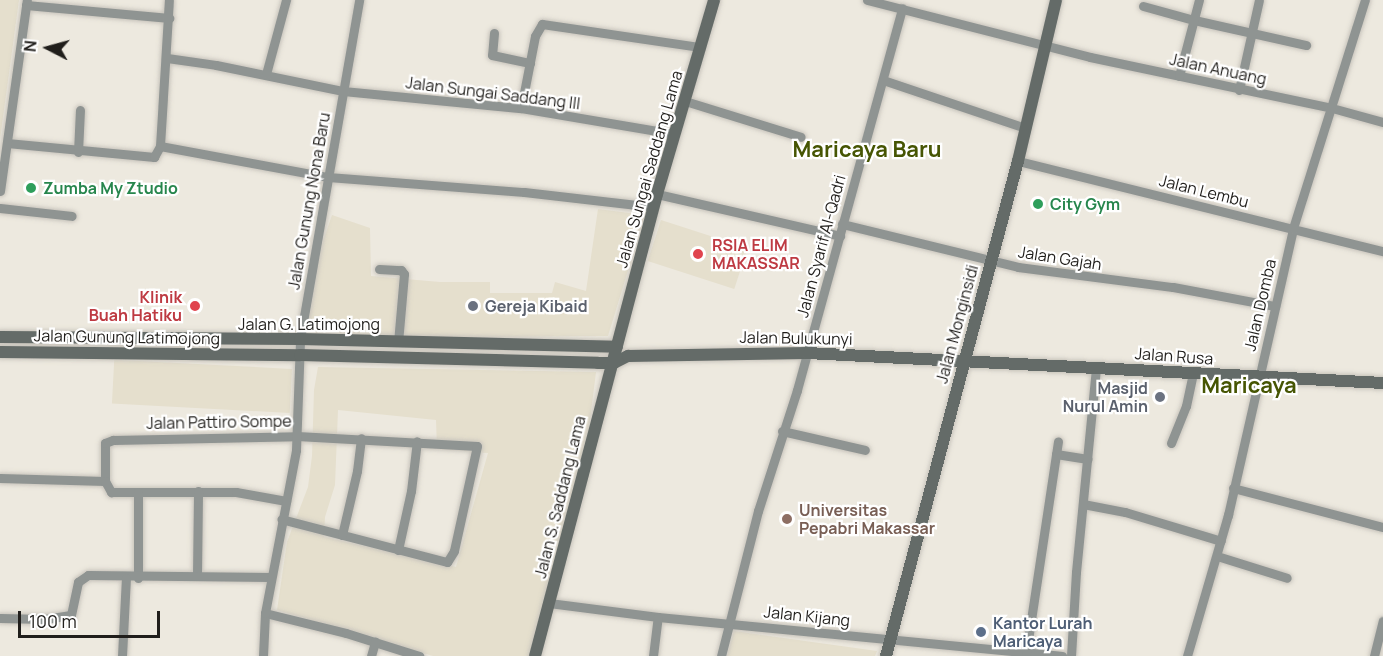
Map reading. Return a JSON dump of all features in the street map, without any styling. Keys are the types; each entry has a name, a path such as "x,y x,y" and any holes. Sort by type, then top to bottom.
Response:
{"main road":[{"name":"Jalan Sungai Saddang Lama","path":"617,347 657,194 714,0"},
{"name":"Jalan Monginsidi","path":"886,656 963,360 1018,161 1056,0"},
{"name":"Jalan G. Latimojong","path":"0,337 300,339 617,347"},
{"path":"617,347 628,356"},
{"name":"Jalan S. Saddang Lama","path":"535,656 617,347"},
{"name":"Jalan Gunung Latimojong","path":"0,352 300,355 614,363"},
{"name":"Jalan Bulukunyi","path":"614,363 628,356 807,353 963,360"},
{"name":"Jalan Rusa","path":"963,360 1258,378 1383,383"}],"street":[{"path":"7,143 78,152 154,157 160,146 169,0"},
{"path":"266,74 286,0"},
{"name":"Jalan Gunung Nona Baru","path":"262,656 265,613 297,436 300,339 359,0"},
{"name":"Jalan Anuang","path":"867,0 1046,46 1239,90 1332,108 1383,122"},
{"path":"1179,76 1198,0"},
{"path":"1239,90 1259,0"},
{"name":"Jalan Domba","path":"1187,656 1221,541 1293,228 1365,0"},
{"path":"0,191 26,3 169,18"},
{"path":"1143,6 1306,45"},
{"name":"Jalan Syarif Al-Qadri","path":"721,656 728,623 782,431 807,353 902,8"},
{"path":"521,108 535,36 542,24 700,47"},
{"path":"494,33 492,55 530,63"},
{"name":"Jalan Sungai Saddang III","path":"167,58 266,74 343,91 521,108 675,134"},
{"path":"883,80 1026,128"},
{"path":"685,101 801,137"},
{"path":"78,152 81,110"},
{"path":"0,111 12,112"},
{"path":"160,146 328,177 524,192 654,207"},
{"name":"Jalan Lembu","path":"1018,161 1383,251"},
{"path":"657,194 840,236"},
{"path":"0,208 72,216"},
{"name":"Jalan Gajah","path":"842,224 1039,271 1173,287 1275,306"},
{"path":"379,269 401,270 404,274 398,342"},
{"path":"1071,656 1096,368"},
{"path":"1171,442 1186,406 1193,373"},
{"path":"782,431 865,450"},
{"name":"Jalan Pattiro Sompe","path":"105,481 105,448 108,441 297,436 477,446 474,468 451,559 442,562 398,550"},
{"path":"342,535 355,482 361,438"},
{"path":"281,519 398,550 411,491 417,441"},
{"path":"1026,653 1058,441"},
{"path":"1056,454 1088,459"},
{"path":"0,478 105,481 111,492 251,493 286,501"},
{"path":"1233,488 1383,527"},
{"path":"197,576 198,491"},
{"path":"138,492 138,578"},
{"path":"1083,504 1133,514 1221,541"},
{"path":"1217,556 1287,578"},
{"path":"0,618 45,619 72,615 78,582 88,575 126,578 271,577"},
{"path":"122,656 126,578"},
{"name":"Jalan Kijang","path":"549,603 658,617 1062,656"},
{"path":"265,613 419,656"},
{"path":"653,656 658,617"},
{"path":"1374,656 1383,621"},
{"path":"371,656 375,642"}],"shaded area":[{"path":"0,0 19,0 0,139"},
{"path":"598,209 645,215 608,336 306,338 320,250 332,215 370,228 371,276 440,282 490,282 490,293 552,293 555,282 586,291"},
{"name":"RSIA ELIM MAKASSAR","path":"661,220 748,248 734,289 648,261"},
{"path":"114,360 292,369 290,413 112,404"},
{"path":"318,367 596,372 588,436 529,656 433,656 277,610 287,542 308,487 312,456 314,390","holes":["338,410 436,420 437,449 488,453 456,567 324,537 325,517 335,485"]},
{"path":"734,631 877,651 875,656 727,656"}],"place":[{"name":"Zumba My Ztudio","path":"31,188"},
{"name":"City Gym","path":"1038,204"},
{"name":"RSIA ELIM MAKASSAR","path":"698,254"},
{"name":"Klinik Buah Hatiku","path":"195,306"},
{"name":"Gereja Kibaid","path":"473,306"},
{"name":"Masjid Nurul Amin","path":"1160,397"},
{"name":"Universitas Pepabri Makassar","path":"787,519"},
{"name":"Kantor Lurah Maricaya","path":"981,632"}],"district":[{"name":"Maricaya Baru","path":"867,150"},
{"name":"Maricaya","path":"1249,386"}]}
